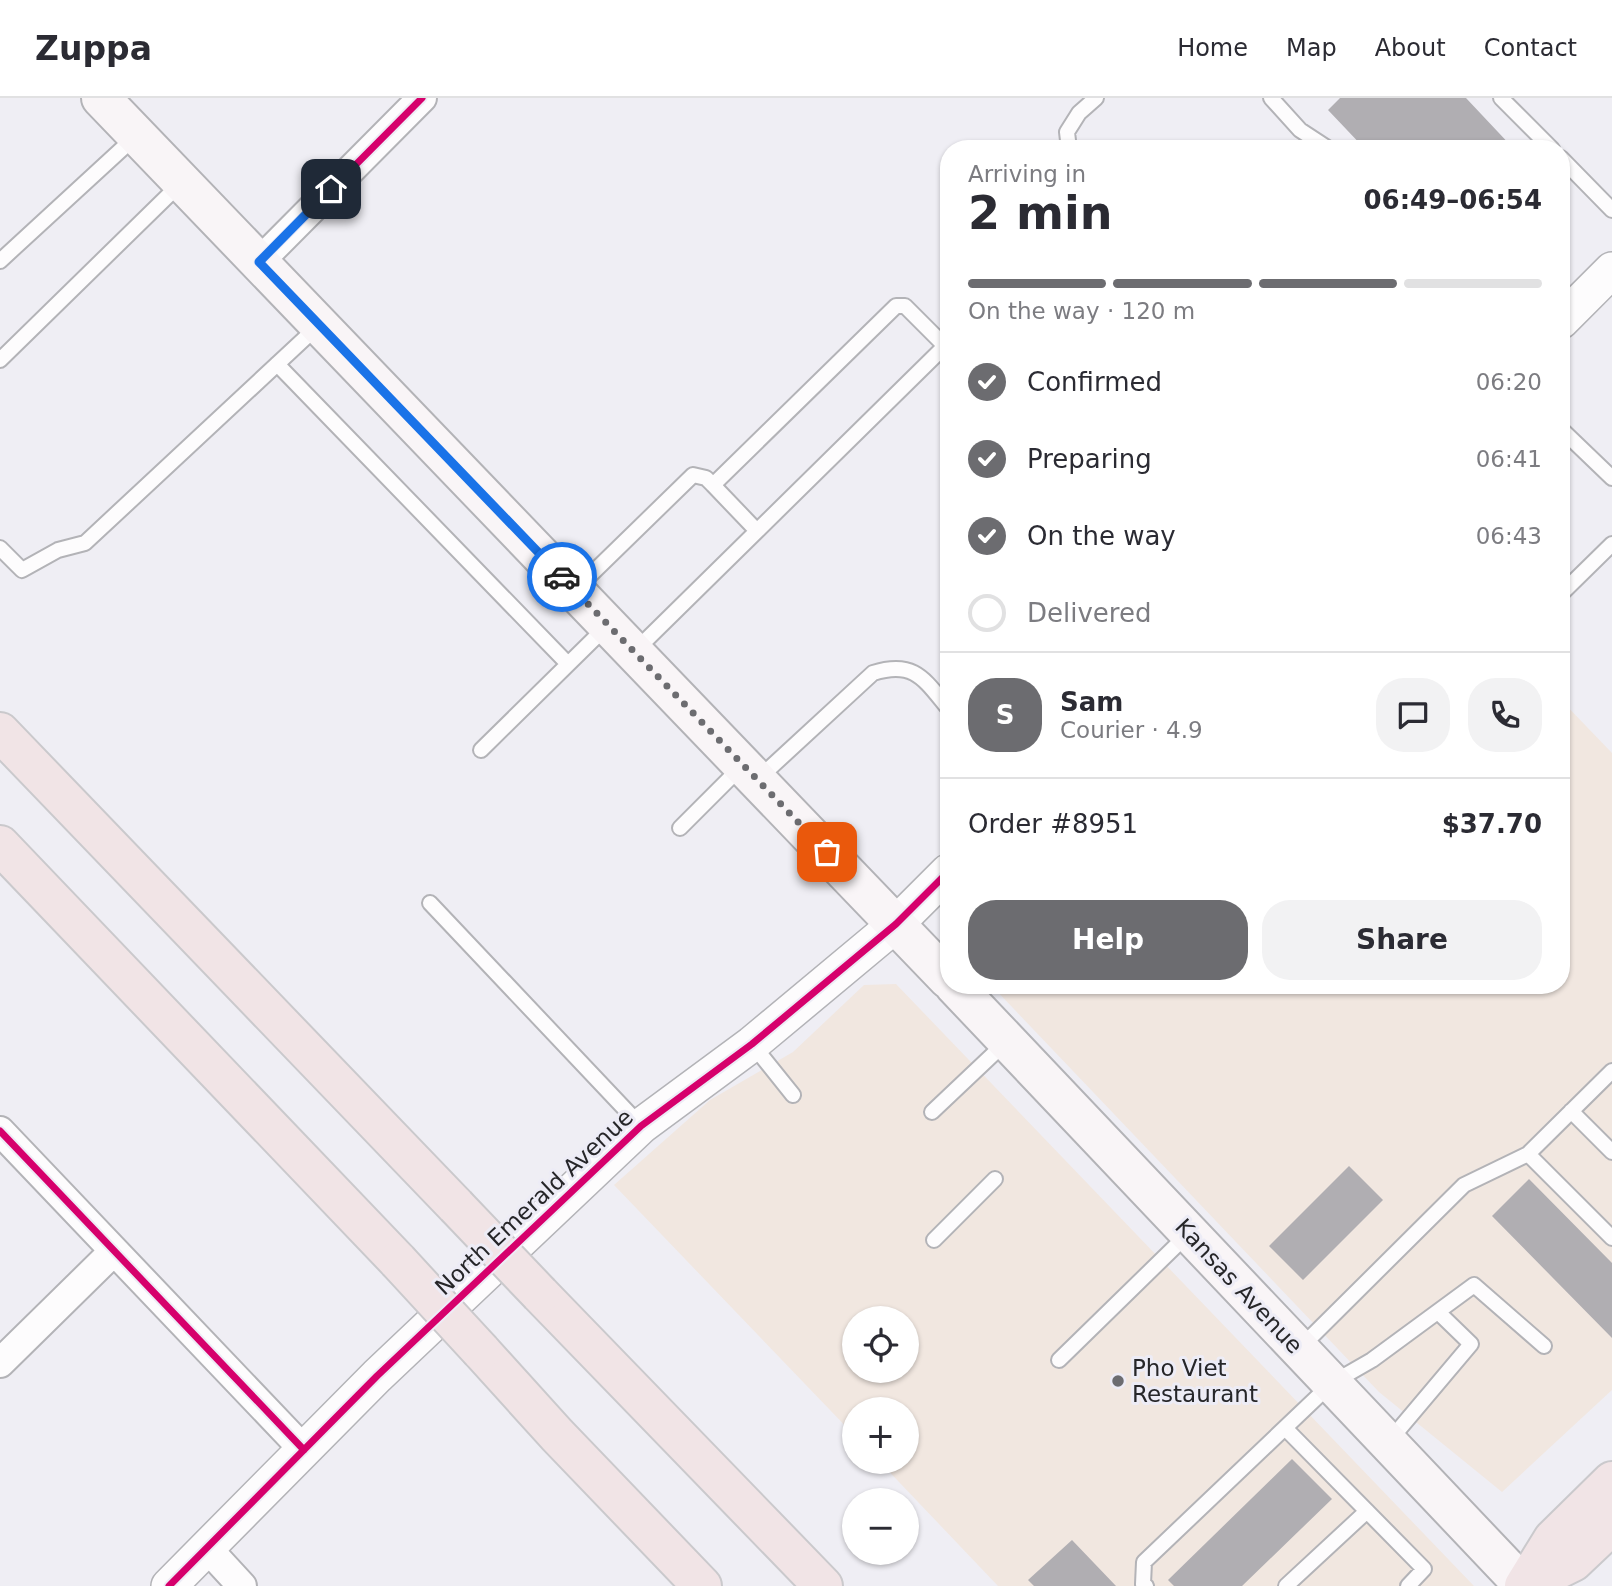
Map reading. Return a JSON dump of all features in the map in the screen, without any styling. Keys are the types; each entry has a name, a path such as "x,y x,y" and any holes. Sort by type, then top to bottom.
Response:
{"highway":[{"path":"0,732 823,1586"},
{"path":"0,845 398,1261 557,1435 702,1586"},
{"path":"1524,1586 1553,1539 1612,1481"},
{"path":"1524,1586 1573,1562 1612,1525"}],"main road":[{"path":"101,98 940,971"},
{"name":"Kansas Avenue","path":"963,994 1524,1586"}],"street":[{"path":"259,262 422,98"},
{"path":"1570,312 1612,270"},
{"name":"North Emerald Avenue","path":"169,1586 377,1376 641,1126 752,1044 896,924 940,880"},
{"path":"0,1131 304,1450"},
{"path":"0,1363 114,1251"},
{"path":"207,1548 242,1586"}],"lane":[{"path":"1068,140 1067,132 1079,113 1096,98"},
{"path":"1271,98 1300,130 1315,140"},
{"path":"1501,98 1543,140"},
{"path":"0,261 137,135"},
{"path":"1570,167 1612,210"},
{"path":"0,360 182,182"},
{"path":"713,485 896,306 905,306 940,342"},
{"path":"0,548 22,570 58,550 85,543 319,325"},
{"path":"634,651 940,354"},
{"path":"277,364 568,664"},
{"path":"1570,438 1612,478"},
{"path":"575,590 693,475 706,478 757,531"},
{"path":"1570,585 1612,544"},
{"path":"481,750 608,624"},
{"path":"680,828 873,673 887,668 905,668 919,674 940,699"},
{"path":"429,902 641,1126"},
{"path":"932,1112 1007,1041"},
{"path":"752,1044 793,1095"},
{"path":"1299,1349 1465,1185 1528,1154 1612,1071"},
{"path":"1571,1111 1612,1152"},
{"path":"1528,1154 1612,1238"},
{"path":"934,1240 995,1178"},
{"path":"1059,1360 1189,1233"},
{"path":"1146,1586 1143,1584 1144,1562 1332,1383 1373,1360 1474,1286 1544,1346"},
{"path":"1388,1442 1471,1344 1439,1313"},
{"path":"1285,1428 1424,1569 1408,1586"},
{"path":"1286,1586 1367,1511"}],"shaded area":[{"path":"1570,709 1612,753 1612,1390 1502,1492 1379,1392 1000,994 1570,994"},
{"path":"896,984 1474,1586 998,1586 919,1503 919,1488 905,1488 891,1474 919,1474 919,1397 842,1397 842,1422 614,1185 710,1100 793,1052 864,985"}],"building":[{"path":"1340,98 1466,98 1506,140 1356,140 1328,110"},
{"path":"1349,1166 1383,1200 1303,1280 1269,1246"},
{"path":"1529,1179 1612,1263 1612,1338 1492,1216"},
{"path":"1292,1459 1332,1499 1242,1586 1174,1586 1168,1580"},
{"path":"1072,1540 1116,1586 1034,1586 1028,1580"}],"cycle path":[{"path":"259,262 422,98"},
{"path":"169,1586 377,1376 641,1126 752,1044 896,924 940,880"},
{"path":"0,1131 304,1450"}],"way so far":[{"path":"562,577 827,852"}],"place":[{"name":"Pho Viet Restaurant","path":"1118,1381"}],"route":[{"path":"331,189 259,262 562,577"}]}
